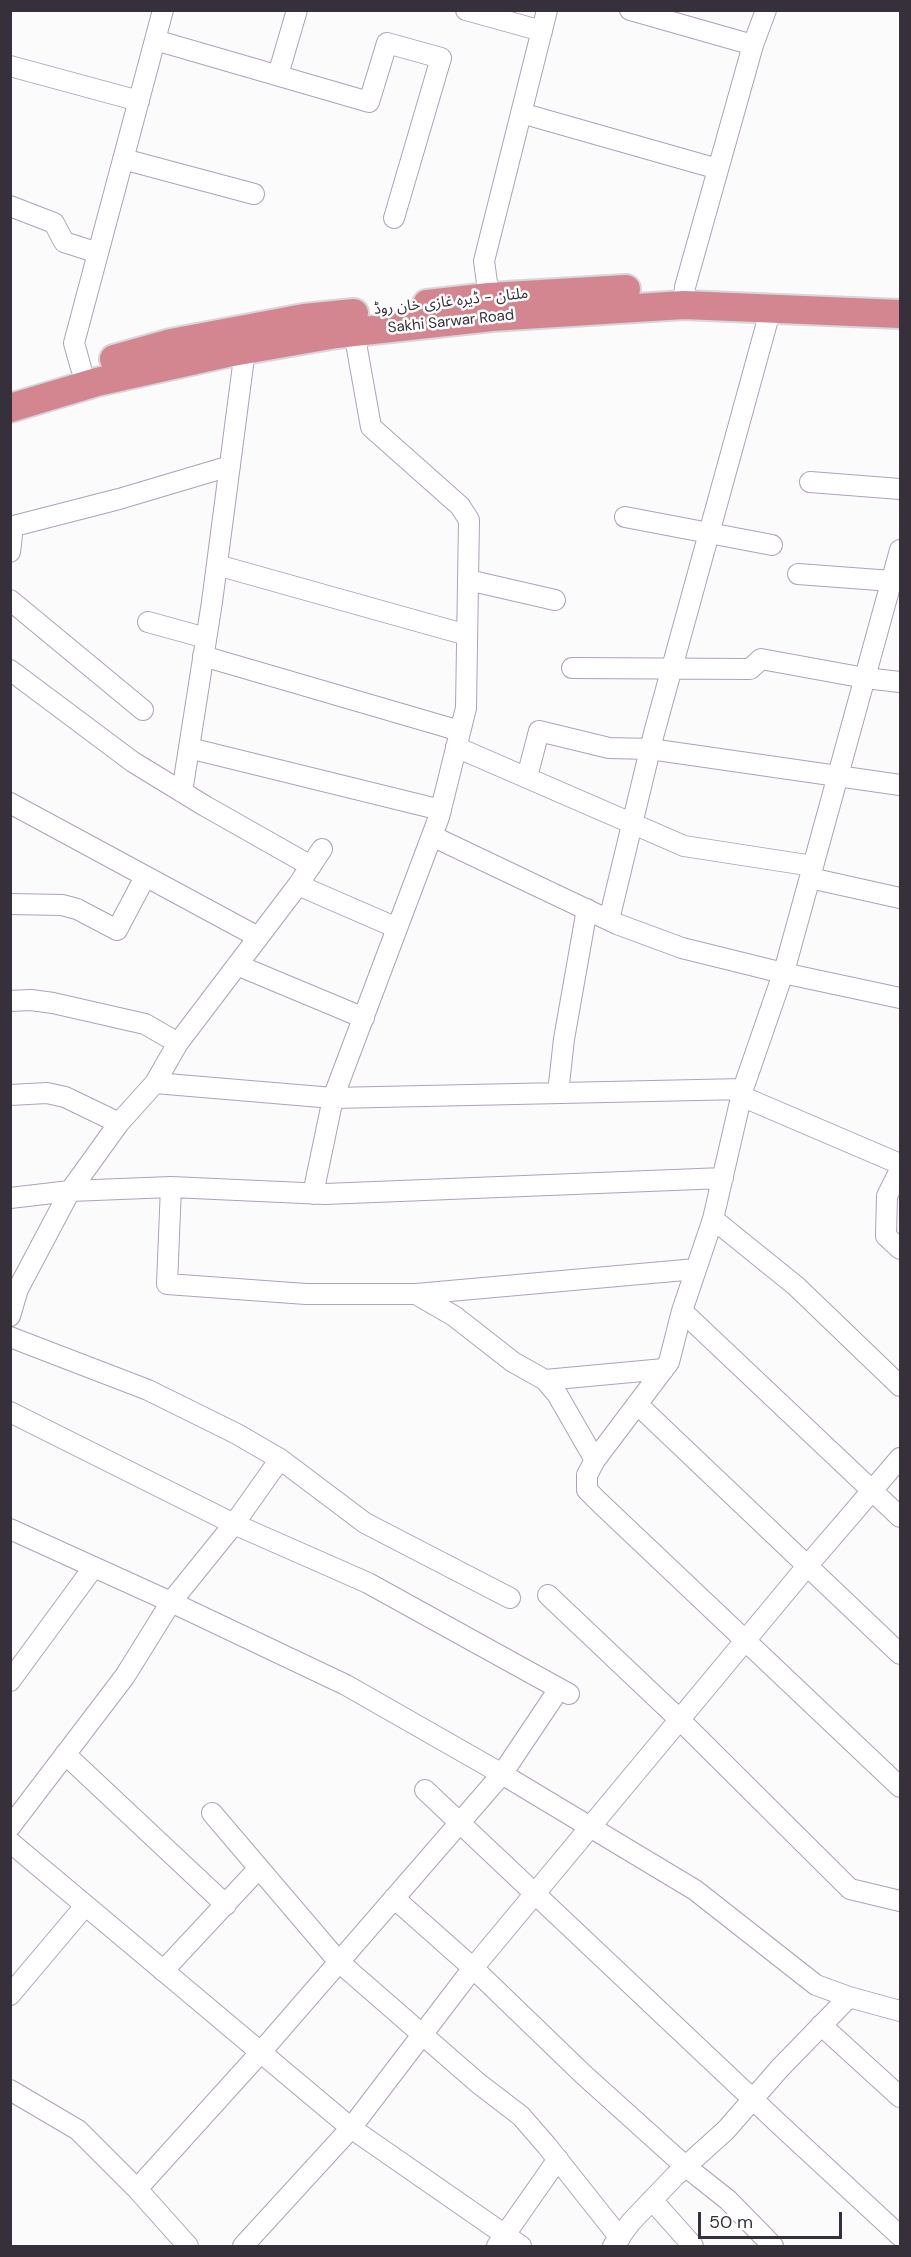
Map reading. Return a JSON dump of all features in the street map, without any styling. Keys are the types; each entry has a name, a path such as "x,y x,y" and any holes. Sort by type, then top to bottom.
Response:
{"highway":[{"name":"ملتان - ڈیرہ غازی خان روڈ","path":"10,387 81,368 174,353 304,318 489,297 900,294"},
{"name":"Sakhi Sarwar Road","path":"10,408 97,382 174,353 245,350 354,332 492,316 685,296 771,308 900,314"}],"street":[{"path":"81,368 74,343 163,10"},
{"path":"278,75 297,10"},
{"path":"466,10 542,31"},
{"path":"489,297 484,261 547,10"},
{"path":"630,10 753,45"},
{"path":"685,296 753,45 766,10"},
{"path":"155,40 369,102 387,43 441,58 394,218"},
{"path":"10,66 139,101"},
{"path":"521,113 718,169"},
{"path":"123,159 254,194"},
{"path":"10,206 54,223 64,242 98,253"},
{"path":"609,920 650,749 771,308"},
{"path":"313,1194 333,1098 441,810 466,708 469,520 460,506 371,427 354,332"},
{"path":"182,792 217,565 245,350"},
{"path":"10,552 12,527 119,499 230,466"},
{"path":"810,482 900,489"},
{"path":"625,518 772,545"},
{"path":"900,550 894,587 865,678 783,973 742,1093 713,1220 682,1311 669,1362 595,1460 587,1475 587,1490 900,1787"},
{"path":"217,565 467,635"},
{"path":"798,574 894,587"},
{"path":"468,580 555,600"},
{"path":"10,600 143,710"},
{"path":"148,622 205,647 458,739 527,777 684,846 811,872 900,898"},
{"path":"572,668 750,669 761,659 900,682"},
{"path":"10,670 133,762 311,866"},
{"path":"527,777 539,731 609,748 650,749 900,785"},
{"path":"189,748 441,810"},
{"path":"10,803 258,938"},
{"path":"432,836 609,920 682,948 900,998"},
{"path":"10,1316 14,1289 70,1191 119,1123 155,1083 178,1043 298,885 322,849"},
{"path":"10,904 62,905 77,909 117,930 145,877"},
{"path":"298,885 397,928"},
{"path":"558,1093 564,1039 587,909"},
{"path":"237,964 364,1018"},
{"path":"10,1001 31,1000 53,1003 145,1024 178,1043"},
{"path":"155,1083 333,1098 558,1093 742,1093 900,1164"},
{"path":"10,1095 47,1093 65,1097 119,1123"},
{"path":"900,1170 887,1196 886,1236 900,1249"},
{"path":"10,1198 70,1191 171,1187 313,1194 723,1178"},
{"path":"171,1187 167,1284 306,1294 416,1294 696,1269"},
{"path":"713,1220 796,1286 900,1386"},
{"path":"416,1294 454,1316 513,1362 545,1380 557,1394 595,1460"},
{"path":"682,1311 900,1517"},
{"path":"10,1337 148,1390 237,1434 280,1459 365,1522 510,1599"},
{"path":"545,1380 664,1369"},
{"path":"637,1404 900,1654"},
{"path":"10,1412 234,1524 368,1583 565,1692 502,1774 260,2053 137,2189"},
{"path":"246,2246 351,2128 472,1968 900,1458"},
{"path":"10,1827 125,1676 171,1602 234,1524 280,1459"},
{"path":"10,1529 346,1685 502,1774 695,1890 816,1984 900,2011"},
{"path":"10,1681 93,1568"},
{"path":"548,1595 680,1720 850,1889 900,1900"},
{"path":"65,1754 226,1905"},
{"path":"425,1790 900,2236"},
{"path":"212,1813 339,1962 422,2035 521,2116 558,2159 616,2242 630,2222 685,2166 726,2130 849,1996"},
{"path":"10,1842 351,2128 501,2241 521,2247"},
{"path":"163,1971 259,1868"},
{"path":"394,1898 472,1968 584,2075 685,2166 728,2200 773,2247"},
{"path":"10,1995 85,1906"},
{"path":"821,2025 900,2097"},
{"path":"11,2091 78,2130 137,2189 188,2247"},
{"path":"501,2241 558,2159"},
{"path":"652,2200 693,2247"}]}
